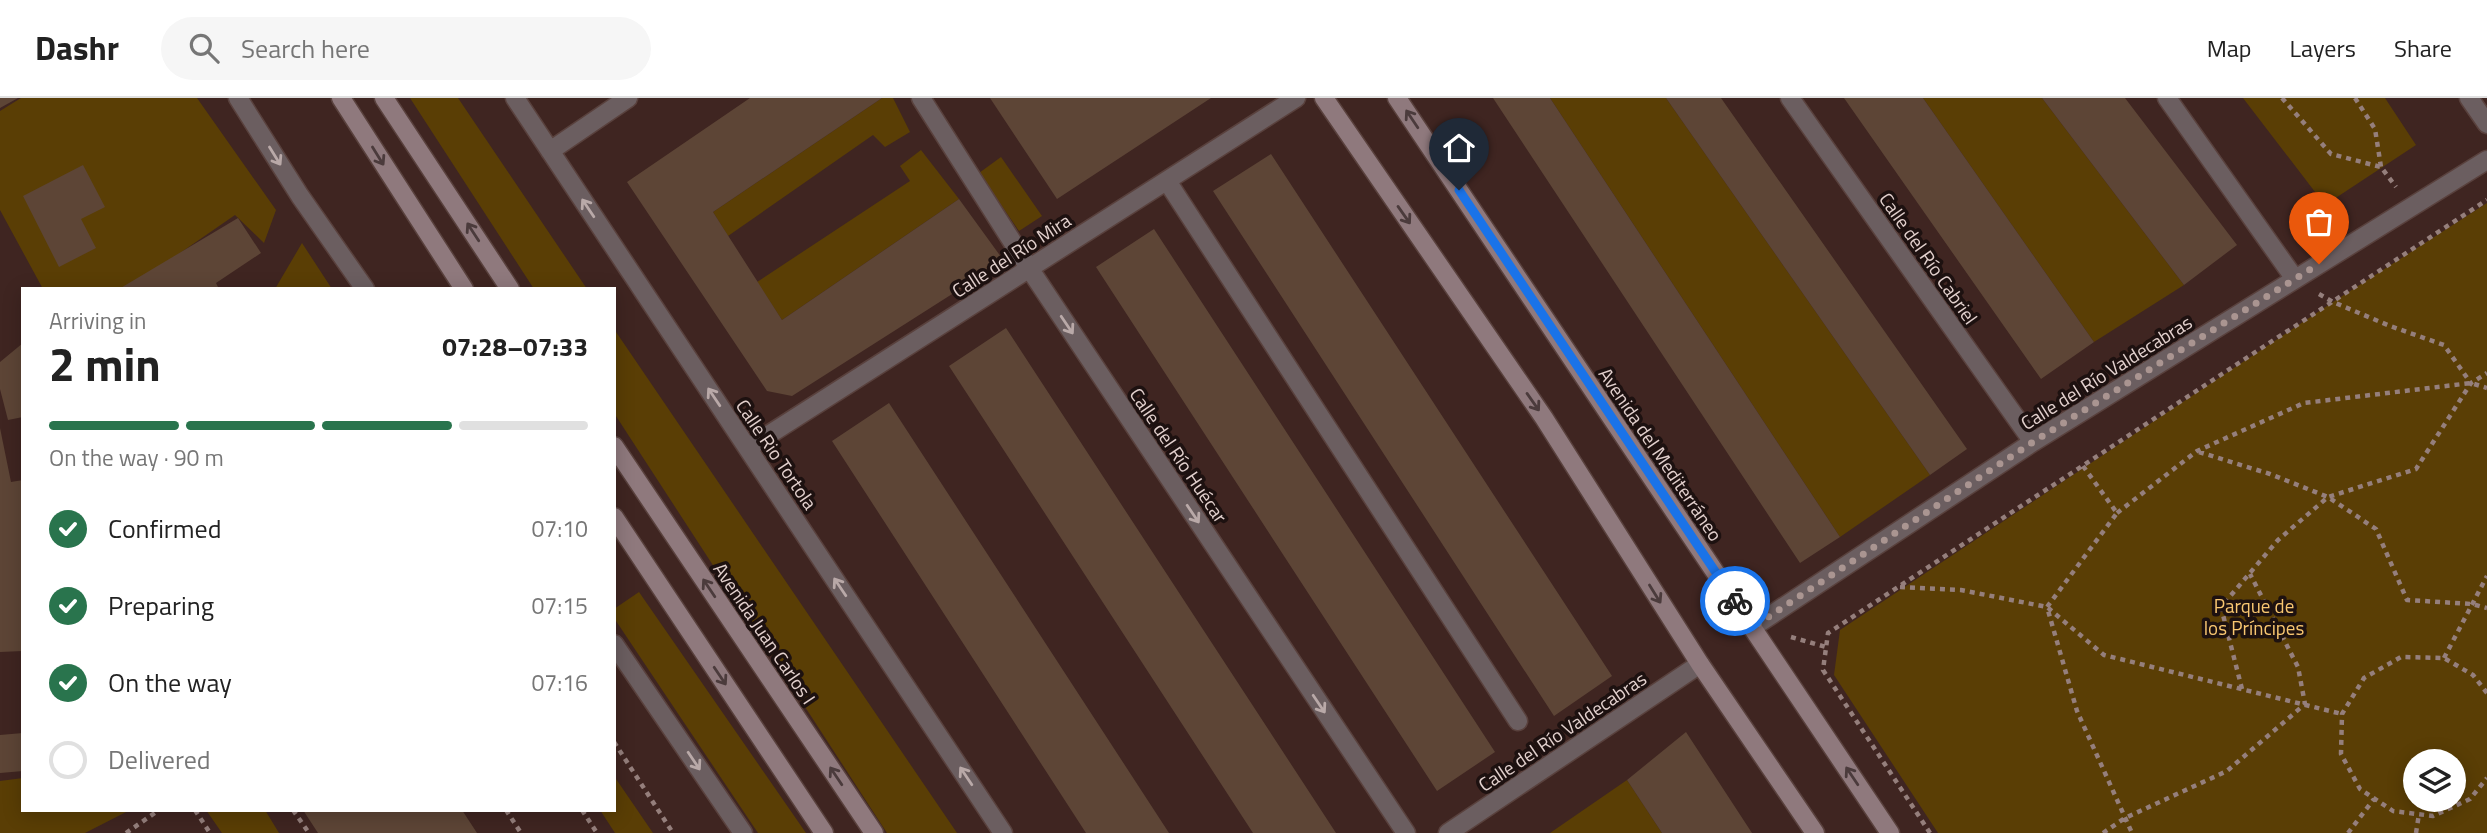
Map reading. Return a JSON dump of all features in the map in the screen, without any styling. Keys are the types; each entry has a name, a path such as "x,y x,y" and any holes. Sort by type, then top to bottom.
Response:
{"street":[{"path":"238,98 364,287"},
{"path":"341,98 463,287"},
{"path":"384,98 509,287"},
{"name":"Calle Rio Tortola","path":"515,98 1003,833"},
{"path":"550,151 628,98"},
{"name":"Calle del Río Huécar","path":"921,98 1029,268 1406,833"},
{"name":"Calle del Río Mira","path":"748,448 1296,98"},
{"path":"1324,98 1544,418 1699,664 1815,833"},
{"name":"Avenida del Mediterráneo","path":"1397,98 1890,833"},
{"name":"Calle del Río Cabriel","path":"1790,98 2033,442"},
{"path":"2167,98 2295,279"},
{"path":"2469,98 2487,124"},
{"name":"Calle del Río Valdecabras","path":"1753,627 2033,442 2487,160"},
{"path":"1167,181 1518,721"},
{"name":"Avenida Juan Carlos I","path":"618,452 874,833"},
{"path":"616,520 824,833"},
{"path":"616,648 743,833"},
{"name":"Calle del Río Valdecabras","path":"1448,833 1699,664"}],"path":[{"path":"2282,98 2331,154 2381,167"},
{"path":"2355,98 2375,129 2381,167 2412,206"},
{"path":"1930,833 1824,670 1828,633 2487,200"},
{"path":"2295,279 2333,302 2444,345 2471,383"},
{"path":"2242,689 2221,607 2278,540 2328,497 2416,468 2471,383 2487,373"},
{"path":"2047,607 2117,513 2197,451 2304,403 2471,383 2487,388"},
{"path":"2197,451 2270,474 2328,497 2376,529 2407,600 2472,604 2487,608"},
{"path":"2083,466 2117,513"},
{"path":"2250,574 2298,667 2305,704"},
{"path":"2444,659 2487,576"},
{"path":"1899,587 1961,590 2047,607 2104,655 2342,714"},
{"path":"2047,607 2077,711 2132,833"},
{"path":"2487,693 2473,675 2444,659 2401,657 2364,678 2342,714 2341,754 2360,789 2393,811 2433,816 2470,799 2487,778"},
{"path":"2103,833 2125,818 2227,771 2305,704"},
{"path":"616,745 673,833"},
{"path":"2348,833 2374,799"},
{"path":"126,833 156,812"},
{"path":"196,812 210,833"},
{"path":"294,812 309,833"},
{"path":"507,812 520,833"},
{"path":"583,812 597,833"},
{"path":"2416,833 2419,814"}],"green space":[{"path":"21,98 197,98 276,210 264,243 235,215 131,287 42,287 0,210 0,111"},
{"path":"410,98 458,98 586,287 533,287"},
{"path":"882,98 893,98 910,132 885,147 873,135 728,236 713,212"},
{"path":"1550,98 1666,98 1930,475 1840,537"},
{"path":"1923,98 2042,98 2184,285 2094,342"},
{"path":"2243,98 2385,98 2416,145 2325,205"},
{"path":"921,150 959,199 782,320 757,282 910,181 900,166"},
{"path":"1001,157 1042,216 1019,231 979,173"},
{"name":"Parque de los Príncipes","path":"2487,203 2487,833 1938,833 1834,675 1840,630 2333,302"},
{"path":"302,243 331,287 276,287"},
{"path":"616,332 957,833 887,833 616,416"},
{"path":"639,592 806,833 758,833 616,621 616,608"},
{"path":"21,778 21,812 126,812 85,833 0,833 0,781"},
{"path":"616,779 653,833 615,833 601,812 616,812"},
{"path":"1627,780 1662,833 1550,833"},
{"path":"207,812 266,812 279,833 222,833"}],"building":[{"path":"0,98 18,98 0,108"},
{"path":"750,98 882,98 713,212 782,320 959,199 1004,261 792,396 767,391 627,182"},
{"path":"990,98 1211,98 1057,199"},
{"path":"1493,98 1550,98 1840,537 1800,563"},
{"path":"1666,98 1721,98 1967,449 1930,475"},
{"path":"1844,98 1923,98 2094,342 2041,379"},
{"path":"2042,98 2125,98 2237,245 2184,285"},
{"path":"1271,154 1612,676 1554,716 1213,191"},
{"path":"83,165 105,207 81,219 96,248 59,267 23,196"},
{"path":"238,218 261,253 216,283 218,287 122,287"},
{"path":"1154,229 1495,752 1437,791 1096,267"},
{"path":"1006,328 1336,833 1253,833 949,366"},
{"path":"21,345 21,417 8,420 0,389 0,362"},
{"path":"889,403 1169,833 1086,833 832,441"},
{"path":"0,428 11,482 21,480 21,651 0,652"},
{"path":"1686,732 1752,833 1662,833 1627,780"},
{"path":"21,733 21,771 0,773 0,735"},
{"path":"304,812 463,812 477,833 318,833"}],"way so far":[{"path":"1735,601 1753,627 2033,442 2319,264"}],"route":[{"path":"1459,190 1735,601"}]}
